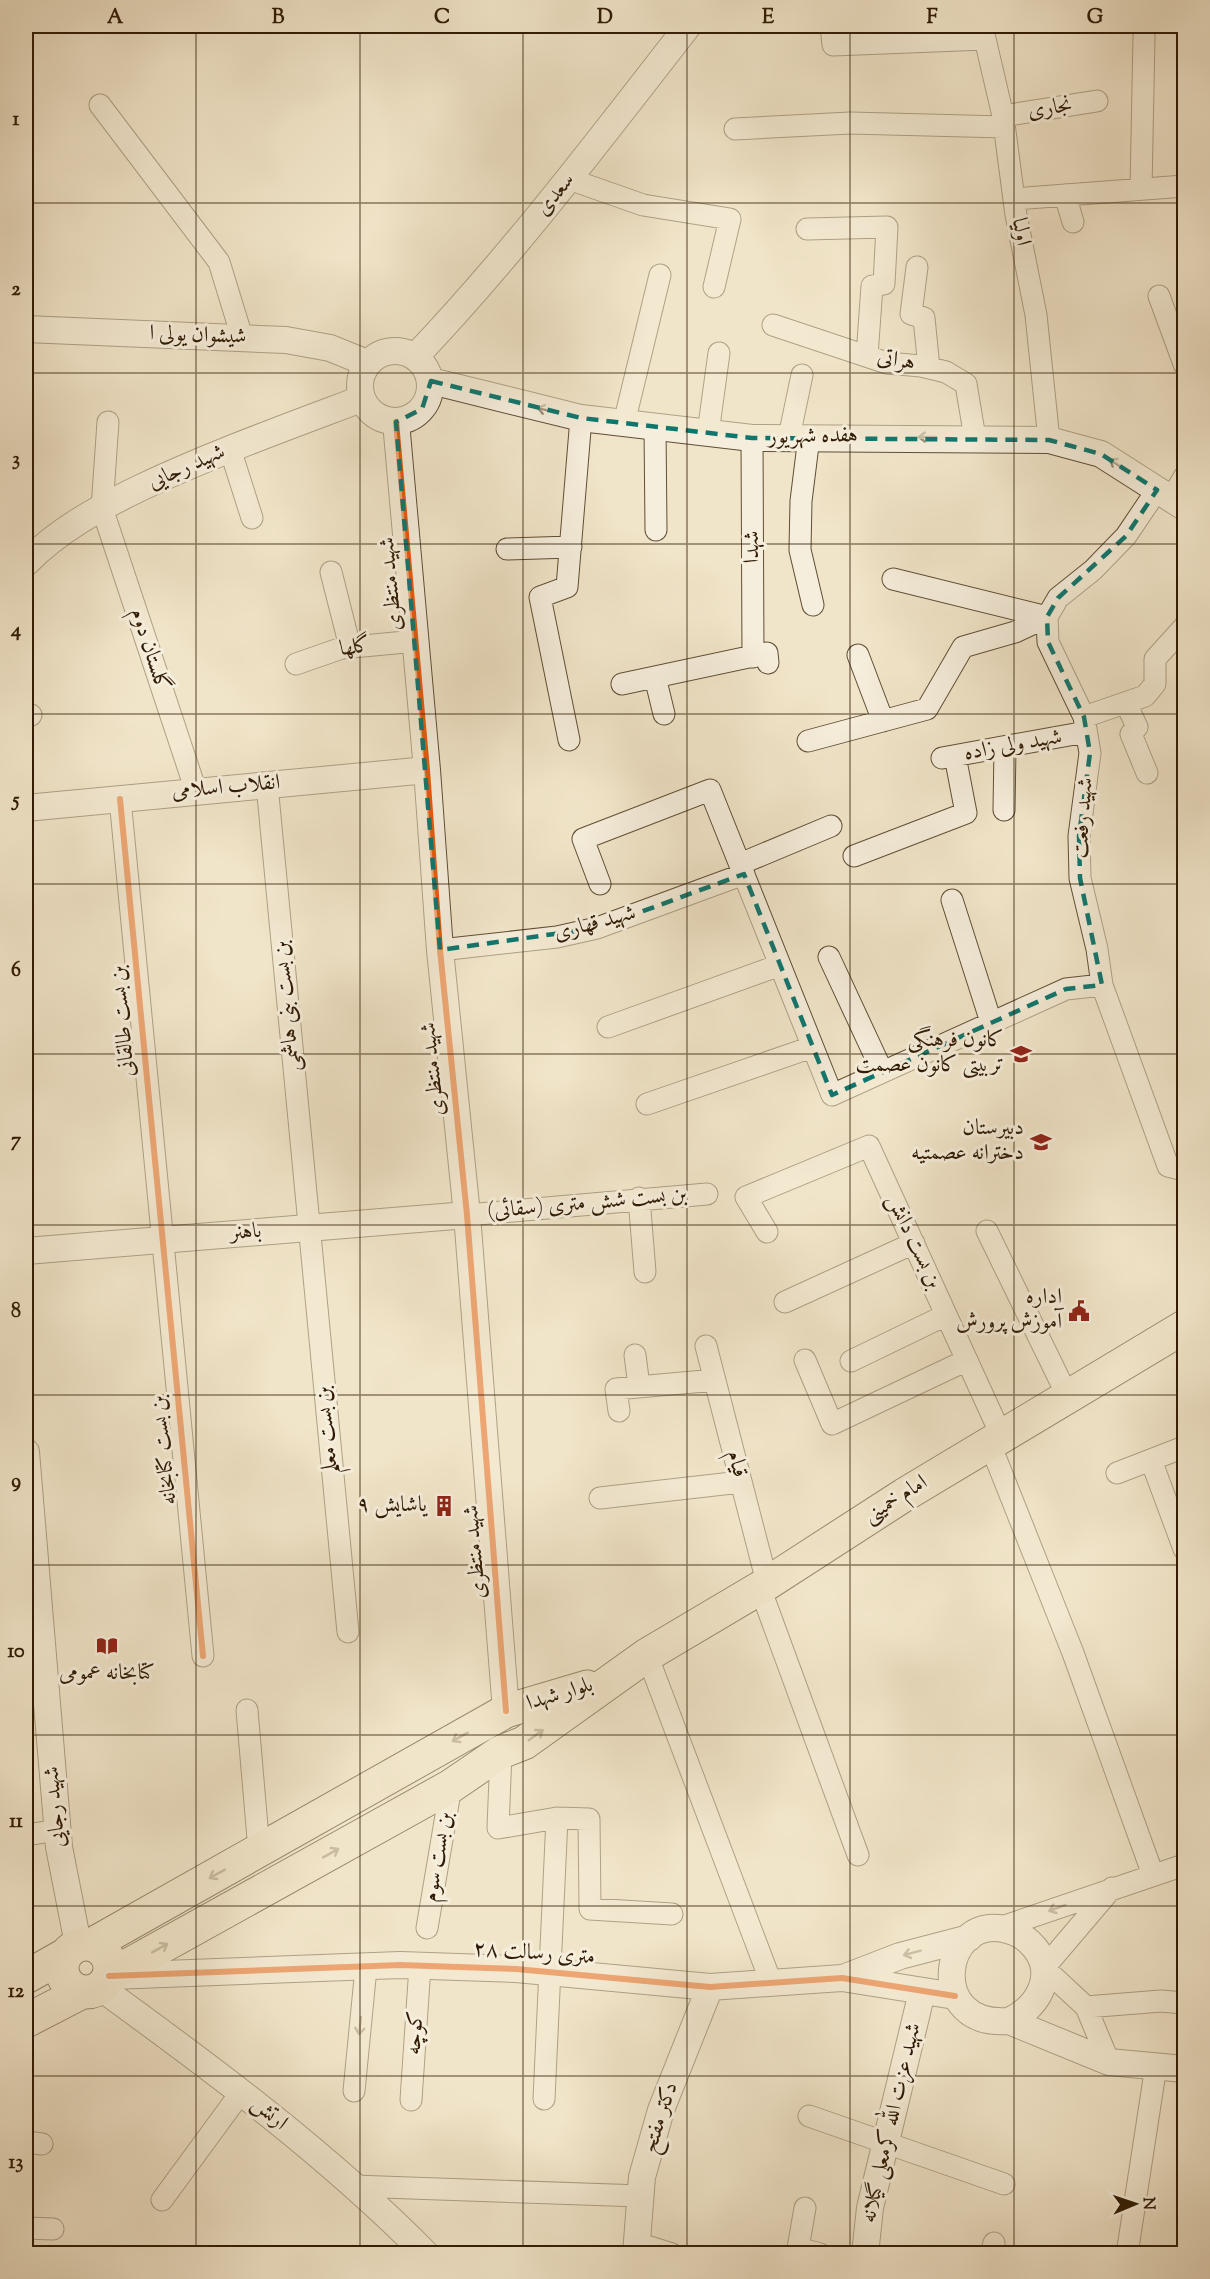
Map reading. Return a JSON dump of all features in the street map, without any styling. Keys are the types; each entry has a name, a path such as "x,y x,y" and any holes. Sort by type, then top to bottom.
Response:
{"main road":[{"name":"امام خمینی","path":"612,1679 647,1655 996,1440 1185,1327"},
{"name":"بلوار شهدا","path":"28,1973 79,1948 259,1850 506,1711 612,1679"},
{"name":"بلوار شهدا","path":"26,2021 97,1985 451,1786 501,1752 525,1743 612,1679"},
{"path":"79,1948 100,1948 110,1960 97,1985 69,1986 64,1979 62,1971 79,1948"}],"street":[{"name":"سعدی","path":"415,357 470,300 688,26"},
{"path":"831,26 833,45 983,32"},
{"name":"اولیا","path":"983,32 1003,122 1014,199 1036,315 1049,440"},
{"path":"1141,189 1144,36"},
{"name":"نجاری","path":"735,129 850,123 1003,122 1097,101"},
{"path":"100,105 219,262 242,337"},
{"path":"569,178 643,205 730,219 714,287"},
{"path":"1014,199 1185,186"},
{"path":"1065,195 1073,222"},
{"path":"807,229 887,227 895,238 884,284 872,286 867,356"},
{"path":"916,267 911,314 924,318 929,368"},
{"path":"624,423 660,275"},
{"path":"1159,296 1185,364"},
{"name":"هراتی","path":"773,325 887,363 946,372 966,384 975,438"},
{"name":"شیشوان یولی ا","path":"26,330 286,340 330,348 367,363"},
{"path":"401,351 415,357 425,367 430,381 429,398 422,410 411,419 396,422 382,420 369,411 362,399 359,384 367,363 386,352 401,351"},
{"path":"708,433 719,353"},
{"path":"802,375 799,437 800,550 813,605"},
{"name":"هفده شهریور","path":"430,381 581,418 752,438 1049,440 1101,454 1171,498"},
{"name":"شهید رجایی","path":"26,562 47,543 102,508 189,465 362,399"},
{"path":"569,740 540,597 567,587 581,418"},
{"path":"102,508 108,422"},
{"name":"شهید منتظری","path":"396,422 427,770 440,950 467,1215 506,1711"},
{"path":"655,427 656,530"},
{"name":"شهدا","path":"655,677 761,660 752,438"},
{"path":"230,449 252,518"},
{"path":"808,741 927,709 963,646 1015,632 1047,617 1058,598 1093,570 1126,536 1171,498 1185,477"},
{"name":"گلستان دوم","path":"102,508 196,791"},
{"path":"507,549 571,547"},
{"path":"331,572 350,647"},
{"path":"893,579 1047,617"},
{"name":"شهید رفعت","path":"1047,617 1048,642 1085,725 1090,753 1079,836 1080,878 1097,949 1102,985 1168,1166 1185,1170"},
{"name":"شهید ولی زاده","path":"854,856 966,813 948,758 1005,748 1085,725 1126,703 1145,696 1155,684 1155,659 1185,627"},
{"name":"گلها","path":"296,664 350,647 416,641"},
{"path":"858,655 883,721"},
{"path":"622,684 655,677 664,714"},
{"path":"1126,703 1137,727 1131,734 1147,773"},
{"path":"1004,810 1005,748"},
{"name":"انقلاب اسلامی","path":"26,808 427,770"},
{"name":"بن بست بنی هاشمی","path":"267,784 309,1228"},
{"path":"600,884 583,839 710,790 832,1095 1066,989 1102,985"},
{"name":"بن بست طالقانی","path":"120,799 163,1240"},
{"name":"شهید قهاری","path":"440,950 557,937 597,928 742,869 831,825"},
{"path":"952,900 991,1022"},
{"path":"829,957 882,1071"},
{"path":"608,1027 780,965"},
{"path":"647,1104 812,1047"},
{"name":"بن بست دانش","path":"767,1232 746,1197 869,1146 967,1360 1153,1875"},
{"name":"بن بست شش متری (سقائی)","path":"467,1215 639,1198 707,1194"},
{"path":"639,1198 645,1272"},
{"name":"باهنر","path":"26,1251 467,1215"},
{"name":"بن بست معلم","path":"309,1228 348,1632"},
{"path":"987,1231 1068,1397"},
{"name":"بن بست کتابخانه","path":"163,1240 203,1656"},
{"path":"785,1302 914,1243"},
{"path":"851,1361 946,1314"},
{"name":"قیام","path":"706,1346 741,1482 763,1585 858,1855"},
{"path":"635,1355 639,1386"},
{"path":"805,1360 832,1424 967,1360"},
{"path":"619,1411 616,1389 715,1380"},
{"path":"1117,1473 1185,1447"},
{"name":"شهید رجایی","path":"26,1452 58,1830 79,1948"},
{"path":"1151,1460 1185,1549"},
{"path":"600,1498 741,1482"},
{"path":"647,1655 772,1985"},
{"path":"247,1710 259,1850"},
{"path":"501,1752 498,1827 557,1818 589,1819 590,1909 672,1914"},
{"name":"بن بست سوم","path":"427,1928 451,1786"},
{"path":"544,2099 557,1818"},
{"path":"26,1835 58,1830"},
{"path":"999,1928 1015,1932 1028,1940 1038,1952 1044,1968 1043,1985 1037,2001 1024,2014 1009,2021 993,2023 977,2018 964,2009 955,1996 951,1981 952,1965 958,1950 969,1938 983,1931 999,1928 1185,1865"},
{"path":"1044,1968 1112,1888"},
{"name":"۲۸ متری رسالت","path":"97,1985 410,1965 550,1972 710,1987 772,1985 842,1978 900,1956 969,1938"},
{"name":"کوچه","path":"410,1965 411,2100"},
{"path":"354,2091 366,1968"},
{"path":"1044,1968 1086,2007 1109,2062"},
{"name":"۲۸ متری رسالت","path":"842,1978 955,1996"},
{"name":"ارتش","path":"97,1985 242,2091 353,2186 426,2253"},
{"name":"دکتر مفتح","path":"637,2248 642,2177 661,2110 710,1987"},
{"name":"شهید عزت الله کرمعلی گیلانه","path":"869,2252 870,2208 922,1992"},
{"path":"1086,2007 1161,2001 1185,2003"},
{"path":"1009,2021 1109,2062 1185,2069"},
{"path":"1127,2253 1156,2066"},
{"path":"162,2200 242,2091"},
{"path":"809,2116 1004,2184"},
{"path":"353,2186 641,2196"},
{"path":"805,2208 798,2248 820,2253"},
{"path":"26,2228 53,2229"},
{"path":"637,2248 672,2253"}],"highlighted area":[{"path":"431,381 581,418 752,438 1049,440 1101,454 1157,490 1126,536 1058,598 1047,617 1048,642 1084,717 1090,753 1079,836 1080,878 1102,985 1066,989 832,1095 744,874 597,928 440,950 396,422 422,409"}],"cycle path":[{"path":"396,422 427,770 440,950 467,1215 506,1711"},
{"path":"120,799 203,1656"},
{"path":"109,1976 400,1965 516,1969 710,1987 842,1978 955,1996"}],"place":[{"name":"کانون فرهنگی تربیتی کانون عصمت","path":"1021,1054"},
{"name":"دبیرستان دخترانه عصمتیه","path":"1041,1142"},
{"name":"اداره آموزش پرورش","path":"1079,1311"},
{"name":"یاشایش ۹","path":"444,1506"},
{"name":"کتابخانه عمومی","path":"107,1646"}]}
